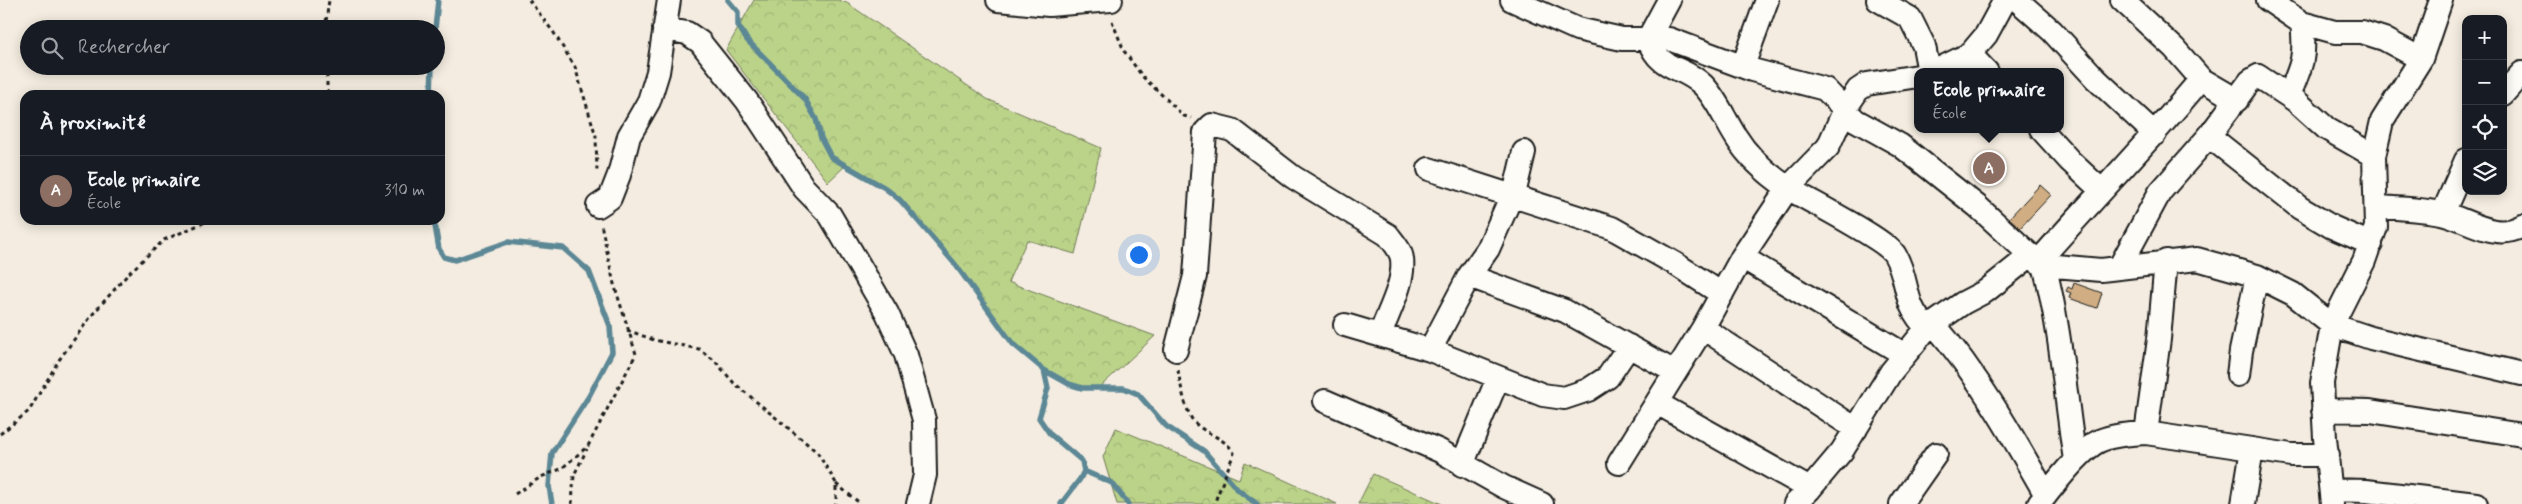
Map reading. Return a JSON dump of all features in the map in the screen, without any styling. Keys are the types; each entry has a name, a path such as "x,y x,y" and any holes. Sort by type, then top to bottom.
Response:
{"street":[{"path":"598,206 610,198 619,175 629,136 649,101 658,72 669,0"},
{"path":"998,0 1049,5 1107,1"},
{"path":"1512,0 1577,28 1622,39 1669,39 1779,78 1825,89 1855,120 1900,146 1977,206 2038,261 2051,290 2069,399 2075,460"},
{"path":"1648,39 1670,0"},
{"path":"1743,66 1767,0"},
{"path":"1878,0 1910,18 1924,46 1928,68"},
{"path":"1941,68 1970,54 1986,35 2005,0"},
{"path":"2017,0 2052,31 2096,79 2155,134"},
{"path":"2122,0 2174,48 2201,79 2237,100"},
{"path":"2441,0 2421,59 2382,121 2374,156 2376,227 2371,244 2332,325 2322,383 2323,410 2332,497 2366,492 2476,504"},
{"path":"2276,2 2284,12 2302,23 2335,32 2362,32 2384,39 2421,59"},
{"path":"2289,96 2301,68 2305,47 2302,23"},
{"path":"664,29 687,33 700,42 747,101 804,188 830,215 888,313 906,355 924,420 925,475 918,504"},
{"path":"1648,39 1652,49 1665,64 1695,78 1704,86 1737,139 1770,176 1879,241 1894,253 1902,270 1909,302 1916,317 1930,325 1962,356 2010,429 2043,499 2075,460 2098,442 2146,433 2292,454 2328,455"},
{"path":"1970,54 1983,68"},
{"path":"2507,90 2522,73"},
{"path":"2119,268 2160,192 2209,136 2250,80 2258,76 2289,96 2327,129 2374,156"},
{"path":"1619,463 1703,328 1742,257 1788,188 1828,147 1845,109 1858,90 1868,84 1914,77"},
{"path":"1657,403 1803,497 1856,429 1873,398 1904,355 1930,325 2038,261 2155,134 2201,79"},
{"path":"1176,350 1195,276 1205,132 1208,126 1232,130 1293,177 1388,235 1402,257 1402,274 1380,334"},
{"path":"2045,133 2070,162 2102,190"},
{"path":"2209,136 2300,208 2332,227 2371,244"},
{"path":"1430,350 1469,276 1488,249 1519,178 1524,152"},
{"path":"1429,169 1612,228 1674,263 1722,294"},
{"path":"2443,213 2462,169"},
{"path":"2376,207 2443,213 2492,231 2509,230 2522,226"},
{"path":"1742,257 1904,355"},
{"path":"2038,261 2100,270 2139,267 2166,261 2197,259 2257,276 2293,294 2332,325 2371,338 2522,374"},
{"path":"2146,433 2159,339 2166,261"},
{"path":"1469,276 1565,311 1675,372"},
{"path":"2238,375 2257,276"},
{"path":"1346,325 1430,350 1543,395 1564,398 1588,390 1608,376 1628,346"},
{"path":"1703,328 1856,429"},
{"path":"1462,465 1498,378"},
{"path":"1325,401 1440,451 1504,488 1542,504"},
{"path":"2323,410 2370,411 2522,435"},
{"path":"2242,504 2252,449"},
{"path":"1901,504 1936,454"}],"path":[{"path":"326,20 329,0"},
{"path":"529,0 554,33 575,67 596,136 598,206 607,258 626,330 636,354 574,475 572,504"},
{"path":"1107,1 1124,50 1142,76 1184,116 1203,120 1208,126"},
{"path":"327,75 327,90"},
{"path":"0,434 29,411 59,360 92,315 128,273 164,240 198,225"},
{"path":"626,330 654,340 699,349 714,360 734,383 817,452 836,483 861,504"},
{"path":"1176,350 1179,376 1190,415 1194,422 1230,445 1234,452 1214,504"},
{"path":"515,494 541,477 561,470 588,446"},
{"path":"836,483 836,504"}],"green space":[{"path":"754,0 838,0 847,3 987,99 1101,148 1075,254 1027,240 1008,282 1155,336 1100,387 1082,388 1069,384 1044,370 1013,344 955,264 900,200 885,188 845,166 828,182 726,50"},
{"path":"1116,428 1239,479 1245,462 1337,504 1117,504 1103,457"},
{"path":"1373,474 1442,504 1358,504"}],"building":[{"path":"2040,185 2051,195 2020,228 2009,218"},
{"path":"2074,283 2102,293 2097,308 2069,298 2071,293 2066,291 2068,287 2072,289"}],"waterway":[{"path":"436,20 438,0"},
{"path":"728,0 738,12 738,25 747,40 805,99 816,119 821,138 831,157 885,188 900,200 955,264 1013,344 1044,370 1069,384 1082,388 1124,388 1138,394 1166,426 1204,451 1238,490 1257,504"},
{"path":"431,90 432,75"},
{"path":"435,225 439,249 444,257 455,260 508,242 563,248 589,271 610,326 612,352 589,396 552,453 549,486 552,504"},
{"path":"1044,370 1048,388 1039,418 1050,434 1082,461 1084,471 1061,504"},
{"path":"1084,471 1112,483 1128,504"}],"place":[{"name":"Ecole primaire","path":"1989,168"}]}
